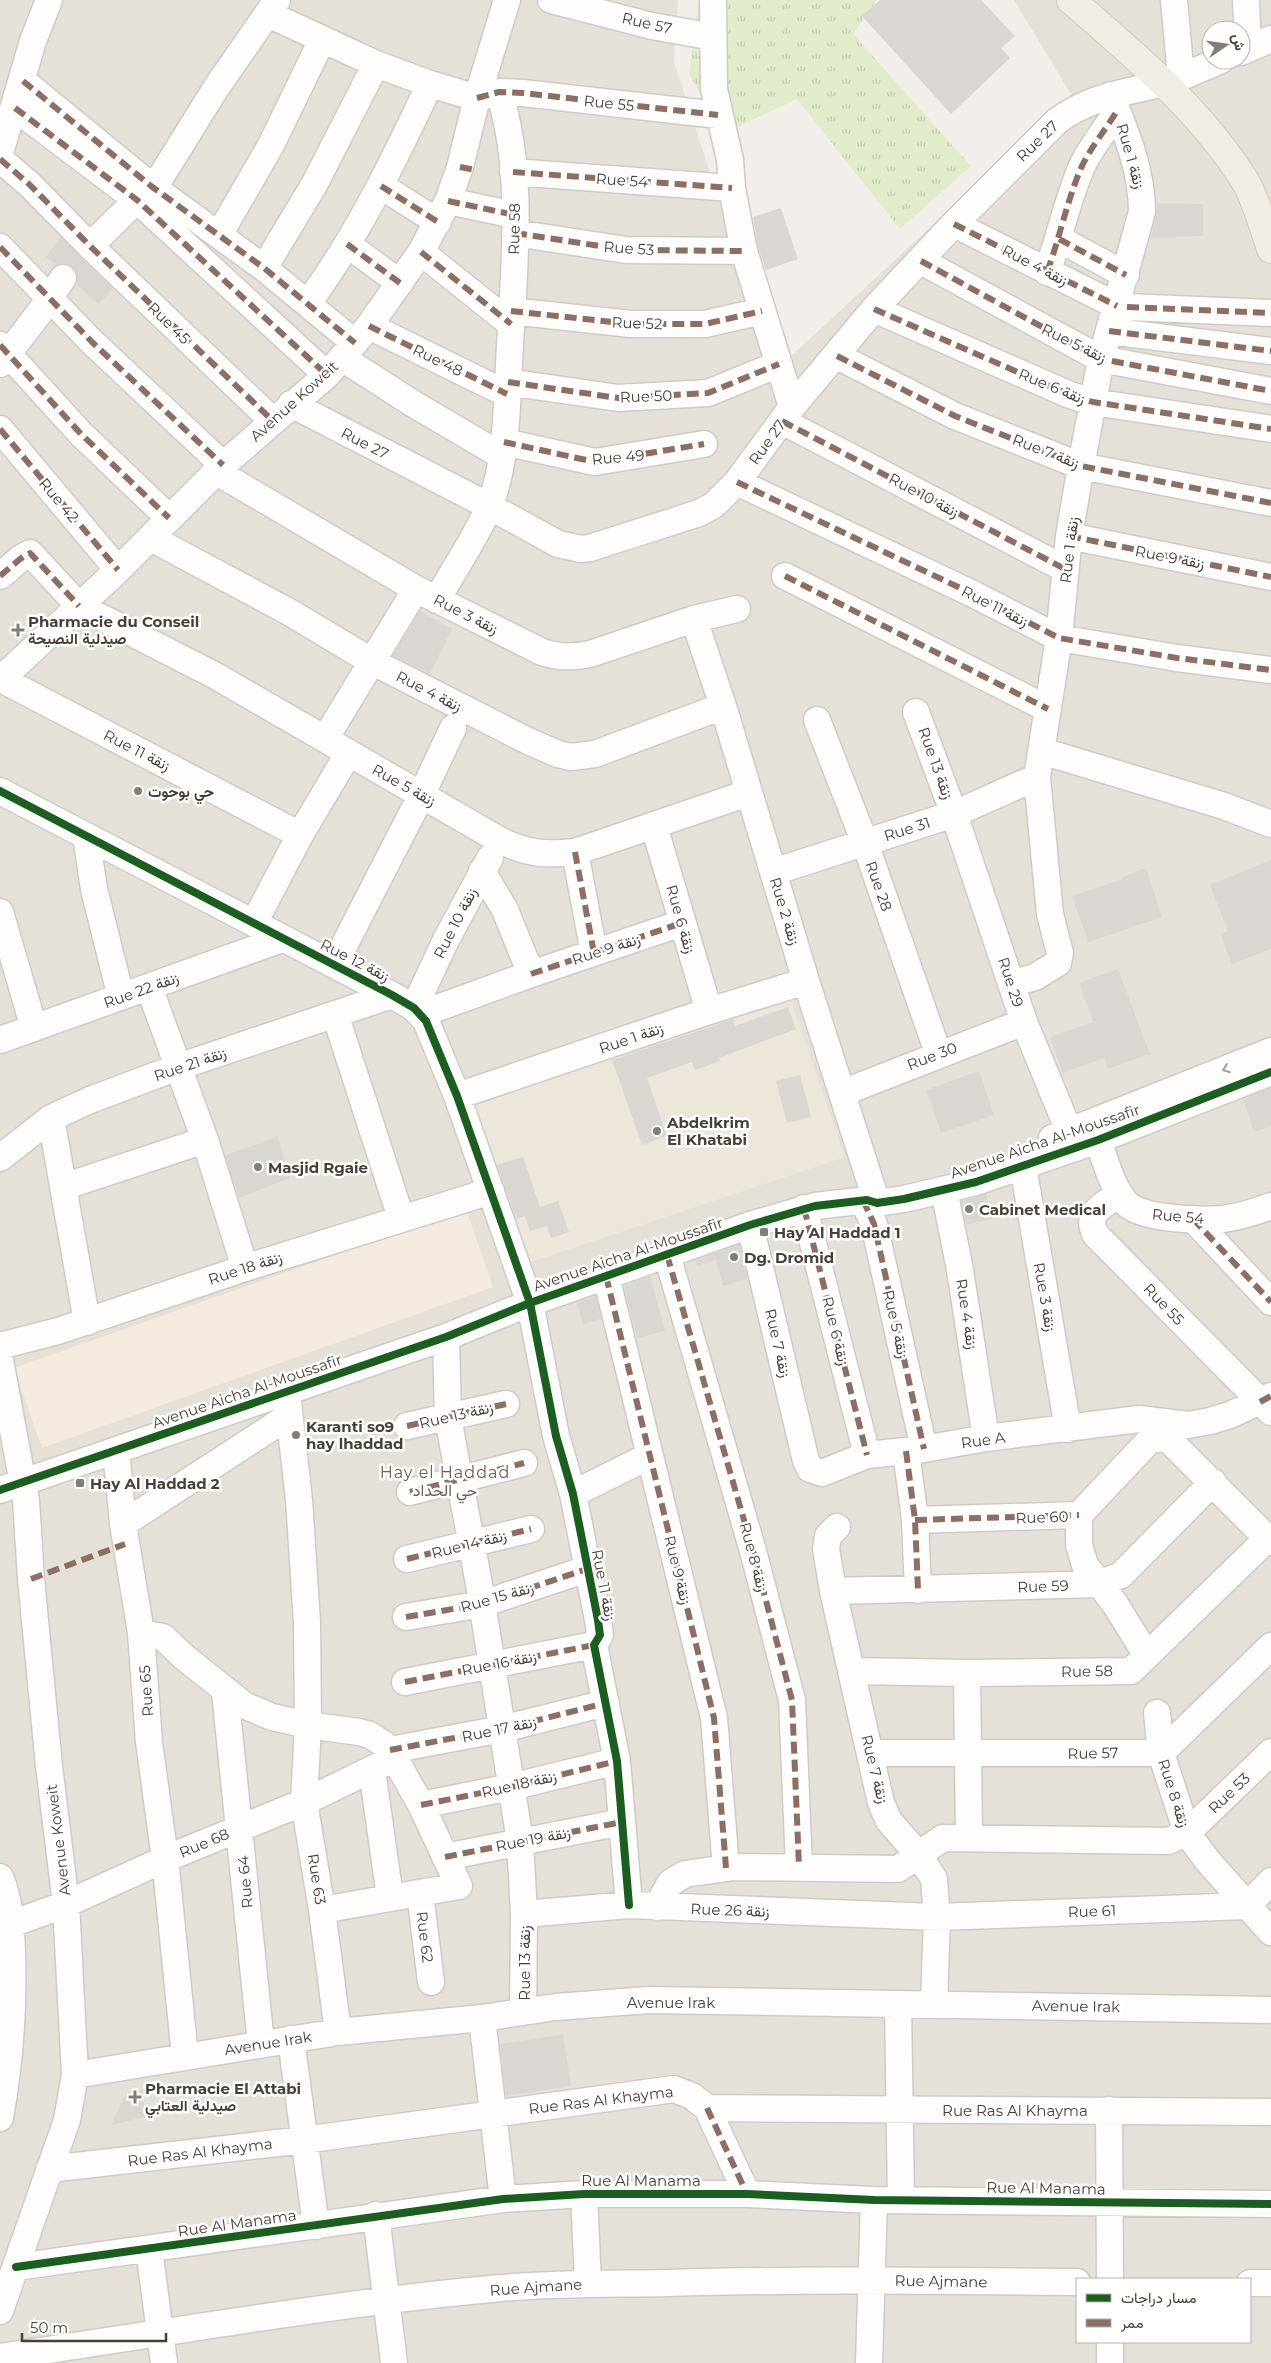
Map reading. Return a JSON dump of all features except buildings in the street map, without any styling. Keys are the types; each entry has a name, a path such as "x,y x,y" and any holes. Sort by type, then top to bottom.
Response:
{"main road":[{"path":"1071,0 1173,80 1193,112 1246,182 1271,249"}],"street":[{"path":"0,153 23,81 33,41 49,0"},
{"name":"Avenue Koweit","path":"1,680 151,538 168,518 348,350 400,283 421,252 468,168 488,95 508,0"},
{"name":"Rue 57","path":"551,0 652,26 713,37"},
{"path":"713,0 714,88 718,115 730,160 732,188 744,250 779,364 787,414"},
{"path":"1173,80 1174,0"},
{"path":"1246,0 1253,47"},
{"path":"90,246 170,165 216,88 272,7 322,40 376,64 430,84 488,95"},
{"path":"218,235 271,145 322,40"},
{"path":"264,268 314,185 376,64"},
{"name":"Rue 27","path":"281,412 489,506 558,544 581,550 699,513 714,505 737,482 787,414 874,309 954,224 1057,121 1075,108 1114,103 1201,68"},
{"path":"23,81 144,193 348,350"},
{"path":"308,303 382,186 430,84"},
{"name":"Rue 55","path":"488,95 718,115"},
{"name":"Rue 58","path":"324,739 371,661 426,594 489,506 503,449 508,388 515,224 513,172 506,121 488,95"},
{"path":"1047,272 1059,239 1069,201 1083,164 1114,103"},
{"name":"Rue 1 زنقة","path":"1011,984 1046,972 1058,963 1060,953 1050,914 1037,777 1065,597 1065,569 1080,466 1101,359 1109,331 1122,306 1126,275 1142,212 1142,192 1129,139 1114,103"},
{"path":"15,108 144,193 218,235 264,268 308,303 348,350"},
{"name":"Rue 45","path":"0,159 30,185 90,246 281,412"},
{"name":"Rue 54","path":"513,172 732,188"},
{"path":"382,186 443,212"},
{"name":"Rue 53","path":"443,212 515,224 626,250 744,250"},
{"name":"Rue 4 زنقة","path":"954,224 1047,272 1122,306 1271,313"},
{"path":"1059,239 1126,275"},
{"path":"347,244 400,283"},
{"name":"Rue 3 زنقة","path":"0,247 56,288 92,342 220,469 426,594 542,652 556,657 590,654 694,619 737,609"},
{"path":"421,252 511,317"},
{"name":"Rue 5 زنقة","path":"920,261 1101,359 1271,391"},
{"path":"56,288 3,355 168,518"},
{"name":"Rue 6 زنقة","path":"874,309 1070,395 1093,402 1271,429"},
{"name":"Rue 52","path":"511,317 631,324 705,324 762,311"},
{"path":"1109,331 1271,351"},
{"name":"Rue 48","path":"348,350 508,388"},
{"name":"Rue 49","path":"348,350 412,403 503,449 595,462 704,444"},
{"name":"Rue 7 زنقة","path":"837,356 955,416 1080,466 1271,503"},
{"name":"Rue 50","path":"508,388 618,398 708,393 779,364"},
{"name":"Rue 10 زنقة","path":"787,414 1065,569"},
{"name":"Rue 42","path":"0,429 118,570"},
{"name":"Rue 11 زنقة","path":"737,482 975,595 1059,638 1177,658 1271,670"},
{"name":"Rue 9 زنقة","path":"1069,536 1271,577"},
{"name":"Rue 4 زنقة","path":"151,538 291,613 371,661 528,741 571,757 594,754 723,706"},
{"path":"0,576 26,554 30,553 79,606"},
{"path":"786,576 1048,709"},
{"name":"Rue 5 زنقة","path":"79,606 216,676 348,754 502,840 530,852 545,854 575,852 748,793"},
{"name":"Rue 2 زنقة","path":"694,619 723,706 748,793 842,1093 871,1200"},
{"name":"Rue 11 زنقة","path":"1,680 300,835"},
{"name":"Rue 13 زنقة","path":"916,712 954,814"},
{"name":"Rue 28","path":"817,720 864,843 938,1053"},
{"path":"334,965 422,794 452,728"},
{"path":"1042,751 1224,806 1271,824"},
{"path":"254,923 300,835 348,754"},
{"name":"Rue 31","path":"773,872 954,814 1037,777"},
{"name":"Rue 12 زنقة","path":"0,791 392,995 418,1011"},
{"name":"Rue 29","path":"954,814 1024,1022 1081,1140"},
{"name":"Rue 6 زنقة","path":"654,826 708,1011"},
{"path":"86,836 94,890 121,997"},
{"name":"Rue 10 زنقة","path":"418,1011 446,940 482,871 502,840"},
{"path":"575,852 594,953"},
{"path":"482,871 505,910 531,974"},
{"path":"0,912 34,1028"},
{"name":"Rue 9 زنقة","path":"418,1011 682,923"},
{"name":"Rue 22 زنقة","path":"0,1040 282,939"},
{"name":"Rue 1 زنقة","path":"457,1096 708,1011 806,981"},
{"path":"149,987 205,1140 245,1268"},
{"name":"Rue 21 زنقة","path":"0,1158 51,1118 90,1100 178,1067 392,995"},
{"path":"418,1011 426,1021 457,1096 530,1303"},
{"path":"335,1014 401,1218"},
{"name":"Rue 30","path":"842,1093 938,1053 1024,1022"},
{"name":"Avenue Aicha Al-Moussafir","path":"0,1490 446,1337 530,1303 750,1225 804,1208 944,1190 1023,1166 1271,1051"},
{"name":"Avenue Aicha Al-Moussafir","path":"871,1200 962,1171 1081,1140 1271,1072"},
{"path":"51,1118 87,1322"},
{"path":"63,1186 205,1140"},
{"name":"Rue 54","path":"1081,1140 1126,1203 1142,1213 1194,1219 1229,1218 1271,1206"},
{"name":"Rue 3 زنقة","path":"1023,1166 1068,1429"},
{"name":"Rue 4 زنقة","path":"944,1190 960,1270 986,1438"},
{"name":"Rue 18 زنقة","path":"0,1346 58,1332 245,1268 491,1191"},
{"name":"Rue 55","path":"1120,1194 1095,1213 1092,1222 1095,1234 1267,1403"},
{"name":"Rue 5 زنقة","path":"871,1200 915,1450 918,1590"},
{"name":"Rue 6 زنقة","path":"804,1208 867,1455"},
{"path":"1194,1219 1271,1302"},
{"name":"Rue 7 زنقة","path":"750,1225 806,1461"},
{"name":"Rue 8 زنقة","path":"667,1255 753,1551 792,1700 799,1867"},
{"name":"Rue 9 زنقة","path":"606,1276 714,1718 726,1868"},
{"name":"Rue 11 زنقة","path":"530,1303 556,1436 573,1494 598,1620 600,1635 594,1645 617,1761 629,1904"},
{"name":"Rue 13 زنقة","path":"446,1337 448,1418 472,1544 520,1841 524,1914 524,2012"},
{"name":"Avenue Koweit","path":"0,1360 24,1482 49,1766 66,1904 75,2075 67,2120 0,2311"},
{"name":"Rue 63","path":"288,1391 289,1416 299,1500 307,1622 308,1725 304,1802 322,1910 338,2032"},
{"name":"Rue A","path":"806,1461 810,1469 822,1473 867,1455 1139,1419 1167,1429 1210,1421 1267,1403"},
{"name":"Rue 13 زنقة","path":"407,1426 506,1404"},
{"path":"123,1524 289,1416"},
{"path":"1167,1429 1212,1482 1269,1541"},
{"name":"Rue 60","path":"915,1520 1080,1515 1151,1440 1167,1429"},
{"name":"Rue 65","path":"116,1450 123,1524 141,1632 150,1742 165,1859 184,2056"},
{"path":"573,1494 649,1456"},
{"path":"410,1492 524,1463"},
{"name":"Rue 59","path":"833,1590 918,1590 1099,1584 1121,1576 1212,1482"},
{"path":"1080,1515 1079,1545 1085,1565 1115,1604 1146,1654"},
{"name":"Rue 7 زنقة","path":"837,1527 830,1532 826,1542 833,1590 853,1671 881,1802 889,1821 918,1854 934,1879 937,1917 934,2004"},
{"name":"Rue 14 زنقة","path":"407,1559 531,1529"},
{"name":"Rue 58","path":"853,1671 967,1673 1131,1671 1146,1654 1269,1541"},
{"name":"Rue 15 زنقة","path":"406,1617 482,1604 587,1569"},
{"path":"141,1632 163,1637 225,1692 244,1705 257,1711 308,1725 364,1734 377,1739 392,1754 420,1804 459,1886 322,1910"},
{"name":"Rue 16 زنقة","path":"405,1682 594,1645"},
{"path":"1161,1753 1271,1646"},
{"path":"967,1673 969,1837"},
{"name":"Rue 64","path":"225,1692 260,2044"},
{"name":"Rue 17 زنقة","path":"372,1770 392,1754 606,1703"},
{"name":"Rue 8 زنقة","path":"1157,1713 1161,1753 1187,1833 1207,1860 1271,1932"},
{"name":"Rue 53","path":"1187,1833 1271,1752"},
{"name":"Rue 57","path":"871,1753 969,1755 1161,1753"},
{"name":"Rue 18 زنقة","path":"420,1804 511,1787 617,1761"},
{"path":"372,1770 390,1897"},
{"name":"Rue 68","path":"15,1922 66,1904 165,1859 304,1802 372,1770"},
{"name":"Rue 19 زنقة","path":"445,1857 622,1822"},
{"path":"658,1907 670,1883 676,1878 685,1874 726,1868 898,1869 943,1838 1168,1841 1187,1833"},
{"path":"0,1876 15,1922 12,2032 0,2118"},
{"path":"1247,1906 1271,1881"},
{"name":"Rue 62","path":"420,1893 431,1982"},
{"name":"Rue 26 زنقة","path":"524,1914 629,1904 658,1907 937,1917"},
{"name":"Rue 61","path":"937,1917 1247,1906"},
{"name":"Avenue Irak","path":"75,2075 338,2032 482,2018 556,2007 648,2000 1271,2010"},
{"path":"898,2005 901,2200"},
{"path":"482,2018 503,2199"},
{"path":"291,2039 316,2226"},
{"name":"Rue Ras Al Khayma","path":"49,2170 304,2140 674,2089 692,2096 707,2108 900,2111 1110,2110 1271,2112"},
{"path":"707,2108 747,2194"},
{"path":"1110,2110 1110,2278"},
{"path":"584,2194 588,2283"},
{"name":"Rue Al Manama","path":"16,2267 316,2226 376,2215 503,2199 584,2194 747,2194 874,2200 1271,2204"},
{"path":"870,2363 874,2200"},
{"path":"376,2215 394,2363"},
{"path":"148,2249 164,2363"},
{"name":"Rue Ajmane","path":"0,2356 161,2334 386,2299 500,2288 588,2283 872,2280 1076,2282"},
{"path":"1251,2283 1271,2283"},
{"path":"1110,2343 1110,2363"}],"shaded area":[{"path":"0,0 678,0 674,62 775,371 1072,96 1014,0 1271,0 1271,2363 0,2363"},
{"name":"Abdelkrim El Khatabi","path":"790,998 845,1157 528,1263 469,1105"},
{"path":"466,1209 493,1287 42,1448 14,1368"}],"green space":[{"path":"699,0 877,0 853,34 971,166 900,229 797,99 722,134 689,74"}],"marked path":[{"path":"23,81 151,186 264,268 355,343"},
{"path":"477,98 499,92 523,93 718,115"},
{"path":"15,108 137,200 327,375"},
{"path":"1047,272 1082,166 1117,111"},
{"path":"0,159 30,185 90,246 272,420"},
{"path":"460,167 476,170"},
{"path":"513,172 732,188"},
{"path":"381,186 438,222"},
{"path":"448,201 515,215"},
{"path":"954,224 1117,306"},
{"path":"515,233 626,250 744,251"},
{"path":"1059,239 1126,275"},
{"path":"347,244 400,283"},
{"path":"0,247 92,342 223,465"},
{"path":"421,252 511,324"},
{"path":"921,261 1101,359 1271,391"},
{"path":"1127,307 1271,313"},
{"path":"874,309 1070,395 1093,402 1271,429"},
{"path":"511,311 631,324 705,324 762,311"},
{"path":"369,326 507,394"},
{"path":"1109,331 1271,351"},
{"path":"0,345 81,434 169,518"},
{"path":"837,356 955,416 1081,466 1271,503"},
{"path":"508,382 618,398 708,393 779,364"},
{"path":"782,421 1065,569"},
{"path":"0,429 118,570"},
{"path":"504,442 595,462 704,444"},
{"path":"737,482 975,595 1059,638 1177,658 1271,670"},
{"path":"1069,536 1271,577"},
{"path":"0,576 30,553 79,606"},
{"path":"785,576 1048,709"},
{"path":"575,852 594,953"},
{"path":"531,974 682,923"},
{"path":"863,1200 874,1224 924,1449"},
{"path":"804,1208 867,1455"},
{"path":"1193,1219 1271,1302"},
{"path":"667,1255 753,1551 792,1700 799,1867"},
{"path":"606,1276 714,1718 726,1868"},
{"path":"1260,1402 1271,1396"},
{"path":"407,1426 506,1404"},
{"path":"906,1451 915,1520 918,1590"},
{"path":"410,1492 524,1463"},
{"path":"915,1520 1079,1515"},
{"path":"407,1559 531,1529"},
{"path":"31,1579 125,1544"},
{"path":"406,1617 482,1604 587,1569"},
{"path":"405,1682 594,1645"},
{"path":"390,1750 502,1729 606,1703"},
{"path":"421,1805 511,1787 617,1761"},
{"path":"445,1857 622,1822"},
{"path":"707,2108 747,2194"}],"cycle path":[{"path":"0,791 392,995 414,1008 426,1021 457,1096 530,1303 556,1436 573,1494 598,1620 600,1635 594,1645 617,1761 629,1905"},
{"path":"0,1490 446,1337 530,1303 750,1225 815,1206 867,1200 877,1203 904,1199 976,1182 1098,1140 1271,1072"},
{"path":"16,2267 503,2199 584,2194 747,2194 874,2200 1271,2204"}],"place":[{"name":"Pharmacie du Conseil صيدلية النصيحة","path":"18,630"},
{"name":"حي بوحوت","path":"138,791"},
{"name":"Abdelkrim El Khatabi","path":"657,1131"},
{"name":"Masjid Rgaie","path":"258,1167"},
{"name":"Cabinet Medical","path":"969,1209"},
{"name":"Hay Al Haddad 1","path":"764,1232"},
{"name":"Dg. Dromid","path":"734,1257"},
{"name":"Karanti so9 hay lhaddad","path":"296,1435"},
{"name":"Hay Al Haddad 2","path":"80,1483"},
{"name":"Pharmacie El Attabi صيدلية العتابي","path":"135,2097"}],"district":[{"name":"Hay el Haddad حي الحداد","path":"445,1481"}]}
